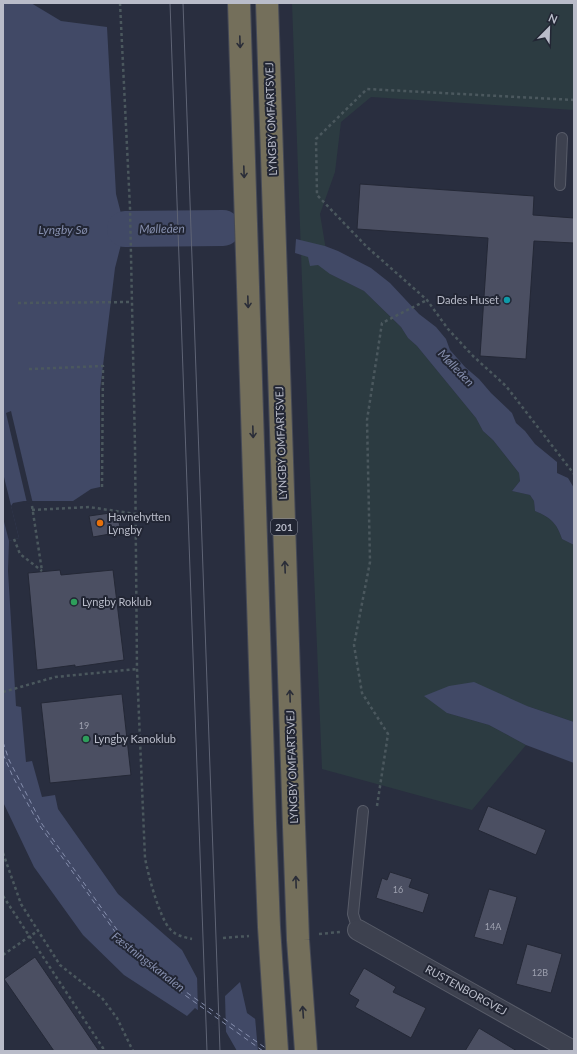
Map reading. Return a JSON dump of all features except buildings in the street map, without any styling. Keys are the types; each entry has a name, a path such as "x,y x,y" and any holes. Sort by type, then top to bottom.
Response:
{"highway":[{"name":"201","path":"239,3 265,823 276,1041"},
{"name":"LYNGBY OMFARTSVEJ","path":"267,3 298,940 306,1051"}],"street":[{"name":"RUSTENBORGVEJ","path":"358,930 569,1050"}],"lane":[{"path":"560,185 562,138"},
{"path":"358,930 353,914 364,811"}],"path":[{"path":"120,3 130,208 136,514 137,669 145,858 148,875 164,919 170,929 180,937 192,939"},
{"path":"574,100 367,89 316,139 316,195 367,247 427,300 448,329 473,356 506,386 574,474"},
{"path":"376,812 388,734 362,693 354,646 370,562 367,420 382,324 427,300"},
{"path":"18,303 132,302"},
{"path":"29,369 103,366 102,488"},
{"path":"14,539 20,554 42,571 32,506"},
{"path":"32,510 89,508 136,514"},
{"path":"3,692 55,677 137,669"},
{"path":"3,853 21,904 38,932 60,965 102,998 117,1018 133,1051"},
{"path":"3,896 104,1048 103,1051"},
{"path":"3,955 38,932"},
{"path":"223,938 250,936"}],"shaded area":[{"path":"292,3 574,3 574,110 371,97 341,122 335,172 320,214 330,274 364,291 401,327 408,338 417,346 476,418 483,431 493,440 519,473 520,481 512,491 530,495 534,501 535,511 549,518 558,529 562,539 574,545 574,722 527,706 447,713 489,725 526,745 472,810 322,769"}],"water":[{"name":"Lyngby Sø","path":"3,3 31,3 61,21 107,27 116,194 125,229 115,268 100,390 100,487 91,489 73,501 24,501 13,503 11,506 19,538 9,541 8,571 16,706 21,707 26,762 32,761 42,797 55,795 58,809 118,894 182,950 197,978 224,997 240,982 247,1013 299,1051 237,1051 225,1030 195,1008 187,1016 124,975 83,935 34,867 3,802"},
{"path":"296,239 325,246 338,251 371,268 390,283 419,314 436,327 446,339 450,350 465,367 479,379 512,413 516,423 525,431 535,444 557,462 557,473 568,478 574,488 574,545 562,539 558,529 549,518 535,511 534,501 530,495 512,491 520,481 519,473 493,440 483,431 476,418 417,346 408,338 401,327 364,291 330,274 318,265 310,266 308,257 295,253"},
{"path":"474,682 527,706 574,722 574,763 526,745 489,725 447,713 424,696 449,686"}],"pier":[{"path":"11,411 33,504 27,503 6,413"},
{"path":"3,473 19,538 9,541 3,518"},
{"path":"197,975 225,995 226,1033 198,1013"},
{"path":"255,1017 300,1049 301,1051 258,1051"}],"waterway":[{"name":"Mølleåen","path":"125,229 223,228"}],"ferry route":[{"path":"3,742 9,760 42,824 125,941 169,980 267,1049"},
{"path":"3,754 13,777 40,826 123,943 168,983 263,1051"}],"tram line":[{"path":"170,3 207,1051"},
{"path":"183,3 220,1051"}],"place":[{"name":"Dades Huset","path":"507,300"},
{"name":"Havnehytten Lyngby","path":"100,523"},
{"name":"Lyngby Roklub","path":"74,602"},
{"name":"Lyngby Kanoklub","path":"86,739"}],"water label":[{"name":"Fæstningskanalen","path":"148,962"}]}
